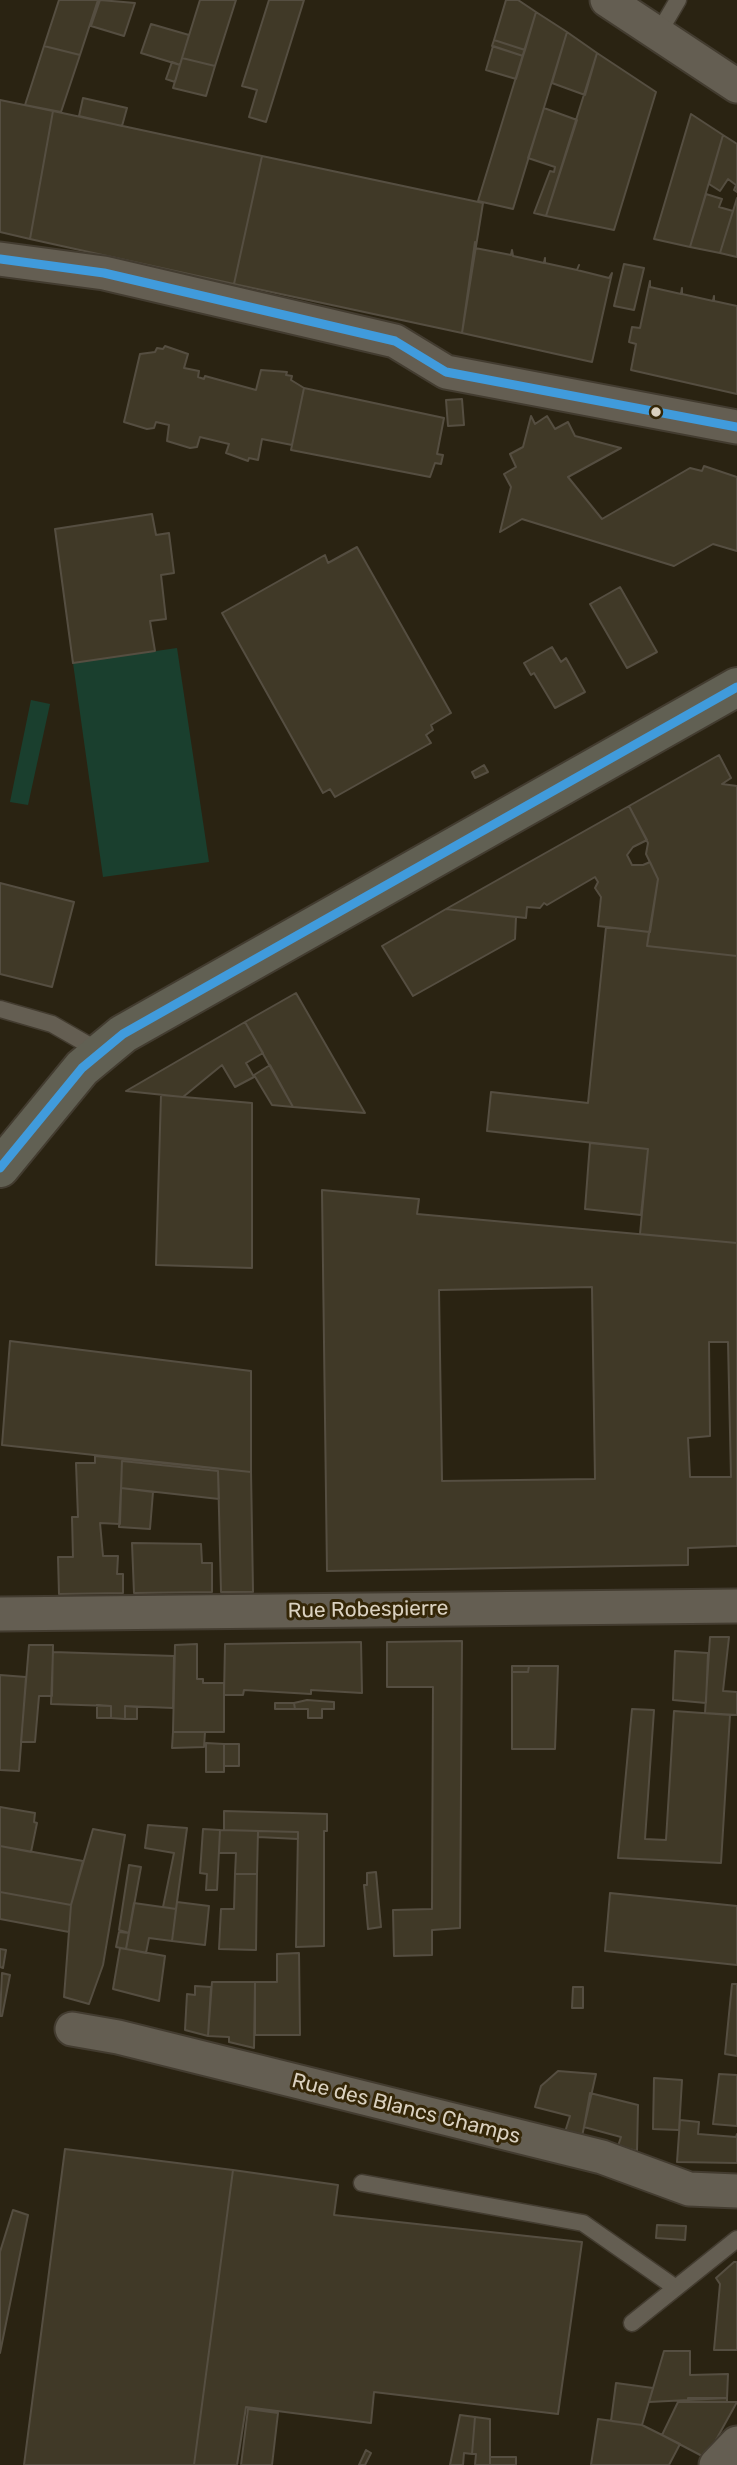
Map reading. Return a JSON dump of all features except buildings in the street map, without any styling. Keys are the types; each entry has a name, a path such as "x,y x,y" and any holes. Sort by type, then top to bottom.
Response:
{"main road":[{"path":"0,1168 99,1051 737,687"}],"street":[{"path":"607,0 737,86"},
{"path":"0,259 104,273 395,341 446,372 737,427"},
{"name":"Rue Robespierre","path":"0,1614 737,1606"},
{"name":"Rue des Blancs Champs","path":"72,2029 118,2037 601,2157 689,2189 737,2191"},
{"path":"716,2465 737,2443"}],"lane":[{"path":"658,34 678,0"},
{"path":"0,1009 52,1024 99,1051"},
{"path":"362,2183 583,2222 676,2288"},
{"path":"632,2323 737,2239"}],"green space":[{"path":"177,648 209,862 103,877 73,663"},
{"path":"31,700 50,704 28,805 10,802"}],"transit line":[{"path":"0,259 104,273 395,341 446,372 737,427"},
{"path":"0,1168 82,1068 123,1034 737,687"}]}
